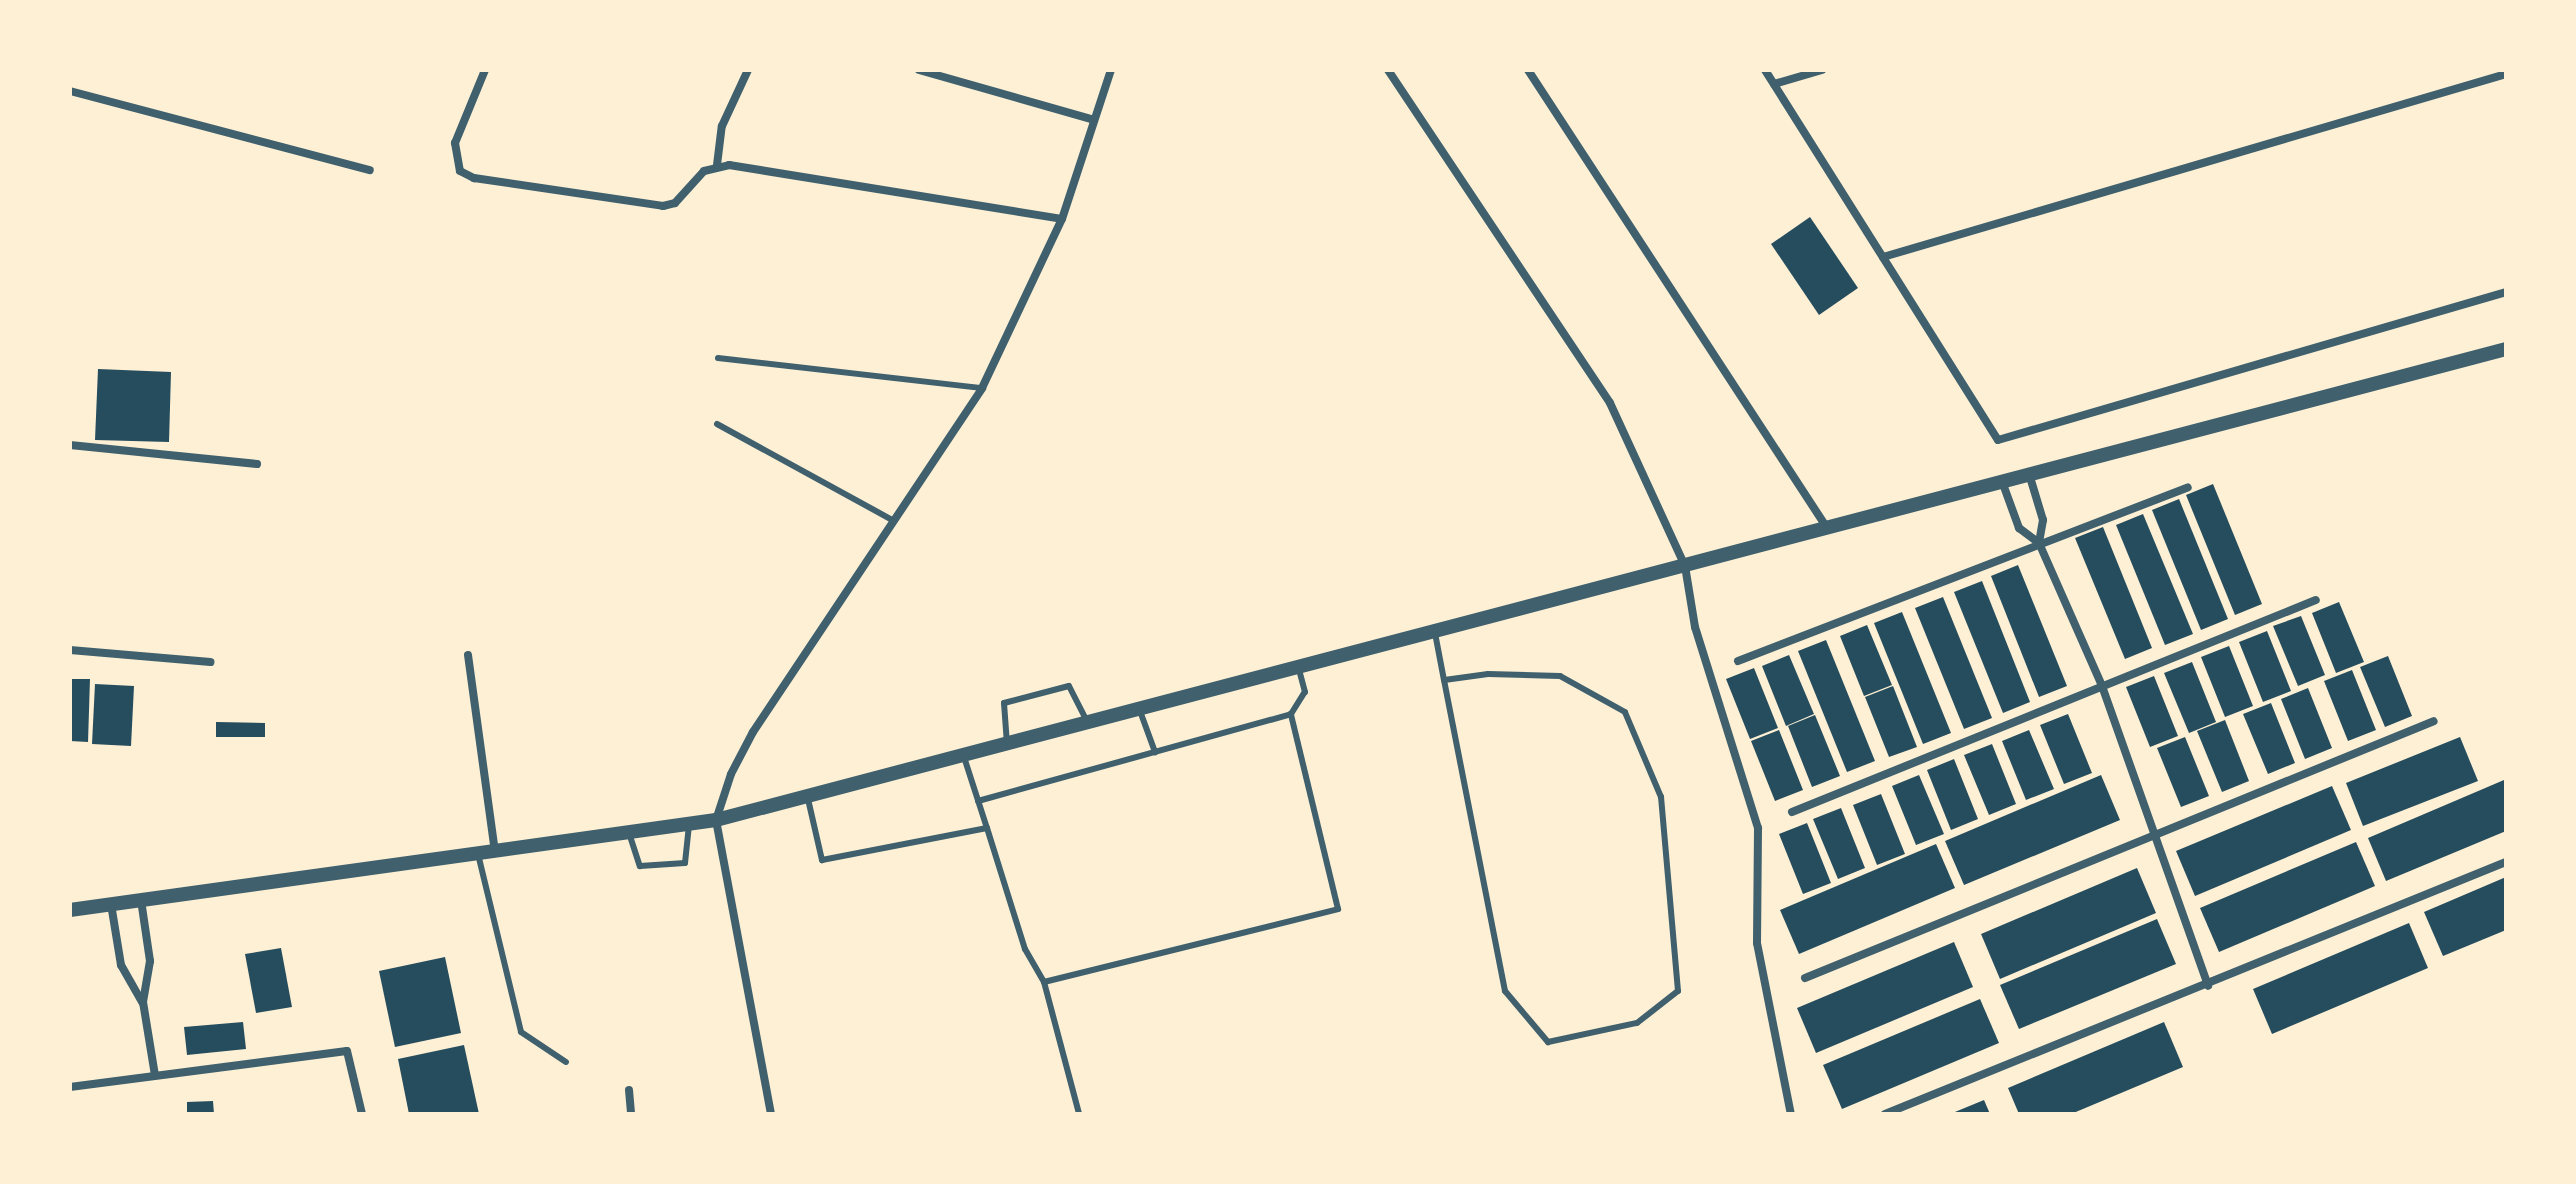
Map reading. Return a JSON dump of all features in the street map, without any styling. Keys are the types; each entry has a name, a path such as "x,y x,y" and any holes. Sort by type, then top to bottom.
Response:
{"street":[{"path":"485,70 455,143 460,171 474,178 663,206 675,203 704,171 717,165 1062,219"},
{"path":"717,165 722,126 748,70"},
{"path":"919,70 1094,120"},
{"path":"771,1114 716,820 731,774 753,732 982,388 1062,219 1111,70"},
{"path":"1388,70 1610,403 1685,566 1699,641 1758,828 1757,943 1791,1114"},
{"path":"1528,70 1828,529"},
{"path":"1765,70 1998,440 2506,292"},
{"path":"1774,84 1822,70"},
{"path":"1883,257 2506,74"},
{"path":"70,91 370,170"},
{"path":"70,910 716,820 808,799 2506,349"},
{"path":"70,445 257,464"},
{"path":"2030,477 2043,520 2039,543"},
{"path":"2003,484 2019,528 2039,543 2102,686 2208,986"},
{"path":"1738,661 2188,487"},
{"path":"1792,812 2316,600"},
{"path":"70,650 210,662"},
{"path":"468,655 495,852"},
{"path":"1805,978 2154,838 2434,721"},
{"path":"1885,1114 2208,986 2506,862"},
{"path":"141,900 150,961 143,1002 155,1075"},
{"path":"111,904 121,965 143,1002"},
{"path":"70,1087 347,1051 362,1114"},
{"path":"629,1090 631,1114"}],"lane":[{"path":"718,358 982,388"},
{"path":"717,424 892,520"},
{"path":"1435,633 1444,680 1505,991 1548,1042 1637,1023 1678,991 1661,797 1625,712 1560,676 1488,674 1444,680"},
{"path":"978,801 1291,714 1305,692 1299,669"},
{"path":"1007,746 1004,703 1069,686 1089,724"},
{"path":"1140,711 1155,752"},
{"path":"1044,982 1338,909 1291,714"},
{"path":"964,757 1025,949 1044,982 1079,1114"},
{"path":"808,799 822,860 987,828"},
{"path":"629,833 640,866 685,863 689,824"},
{"path":"478,854 521,1032 566,1062"}],"building":[{"path":"1810,217 1858,288 1819,315 1771,244"},
{"path":"98,369 171,372 169,442 95,440"},
{"path":"2213,484 2262,604 2235,615 2186,495"},
{"path":"2179,499 2228,619 2201,630 2152,510"},
{"path":"2143,514 2193,634 2165,645 2116,525"},
{"path":"2103,527 2152,648 2125,659 2075,538"},
{"path":"2018,565 2067,686 2039,697 1991,576"},
{"path":"1982,581 2030,702 2003,713 1954,592"},
{"path":"1943,597 1992,718 1964,729 1915,608"},
{"path":"2339,602 2364,662 2336,673 2312,613"},
{"path":"1902,612 1951,733 1923,744 1874,623"},
{"path":"2301,616 2325,675 2298,686 2273,626"},
{"path":"1867,625 1892,685 1864,696 1840,636"},
{"path":"2267,631 2291,691 2263,702 2239,642"},
{"path":"1826,640 1875,761 1847,772 1798,651"},
{"path":"2229,646 2253,706 2225,717 2201,657"},
{"path":"1789,655 1814,714 1786,726 1762,666"},
{"path":"2388,656 2412,716 2385,727 2360,667"},
{"path":"2192,662 2216,722 2189,733 2164,673"},
{"path":"1754,668 1778,728 1750,739 1726,679"},
{"path":"2352,670 2376,730 2348,741 2324,681"},
{"path":"2154,676 2178,736 2150,747 2126,687"},
{"path":"70,679 90,679 88,742 70,741"},
{"path":"95,684 134,686 131,746 92,744"},
{"path":"1893,686 1917,747 1889,757 1865,697"},
{"path":"2308,688 2332,748 2305,759 2281,699"},
{"path":"2271,703 2295,763 2268,774 2243,714"},
{"path":"2068,714 2092,773 2064,784 2040,725"},
{"path":"1815,715 1840,776 1812,787 1788,726"},
{"path":"2225,720 2249,781 2222,792 2197,731"},
{"path":"216,722 265,723 265,737 216,737"},
{"path":"1779,730 1803,790 1775,801 1751,741"},
{"path":"2029,730 2054,789 2026,800 2002,741"},
{"path":"2185,737 2209,796 2181,807 2157,748"},
{"path":"2460,737 2478,781 2363,826 2346,783"},
{"path":"1992,744 2016,804 1989,815 1964,755"},
{"path":"1954,759 1978,819 1951,830 1927,770"},
{"path":"1919,775 1944,834 1916,845 1892,786"},
{"path":"2101,775 2120,820 1964,885 1945,841"},
{"path":"2504,780 2506,831 2386,881 2368,838"},
{"path":"2332,786 2351,830 2195,896 2176,851"},
{"path":"1881,794 1905,854 1877,865 1853,805"},
{"path":"1841,808 1865,868 1838,879 1813,819"},
{"path":"1807,823 1831,883 1803,894 1779,834"},
{"path":"2356,842 2375,886 2219,952 2200,908"},
{"path":"1936,844 1955,888 1799,954 1780,910"},
{"path":"2137,868 2156,913 2000,979 1981,934"},
{"path":"2506,877 2506,930 2443,956 2424,912"},
{"path":"2157,919 2176,964 2019,1029 2000,985"},
{"path":"2409,923 2428,968 2272,1034 2253,989"},
{"path":"1954,942 1973,987 1816,1053 1797,1008"},
{"path":"281,948 292,1007 256,1013 245,954"},
{"path":"445,957 461,1033 395,1047 379,971"},
{"path":"1980,999 1999,1043 1842,1109 1823,1065"},
{"path":"243,1022 246,1049 187,1055 184,1027"},
{"path":"2164,1022 2183,1067 2071,1114 2019,1114 2008,1088"},
{"path":"464,1045 479,1114 409,1114 398,1059"},
{"path":"1984,1100 1990,1114 1950,1114"},
{"path":"213,1101 214,1114 187,1114 187,1102"}]}
